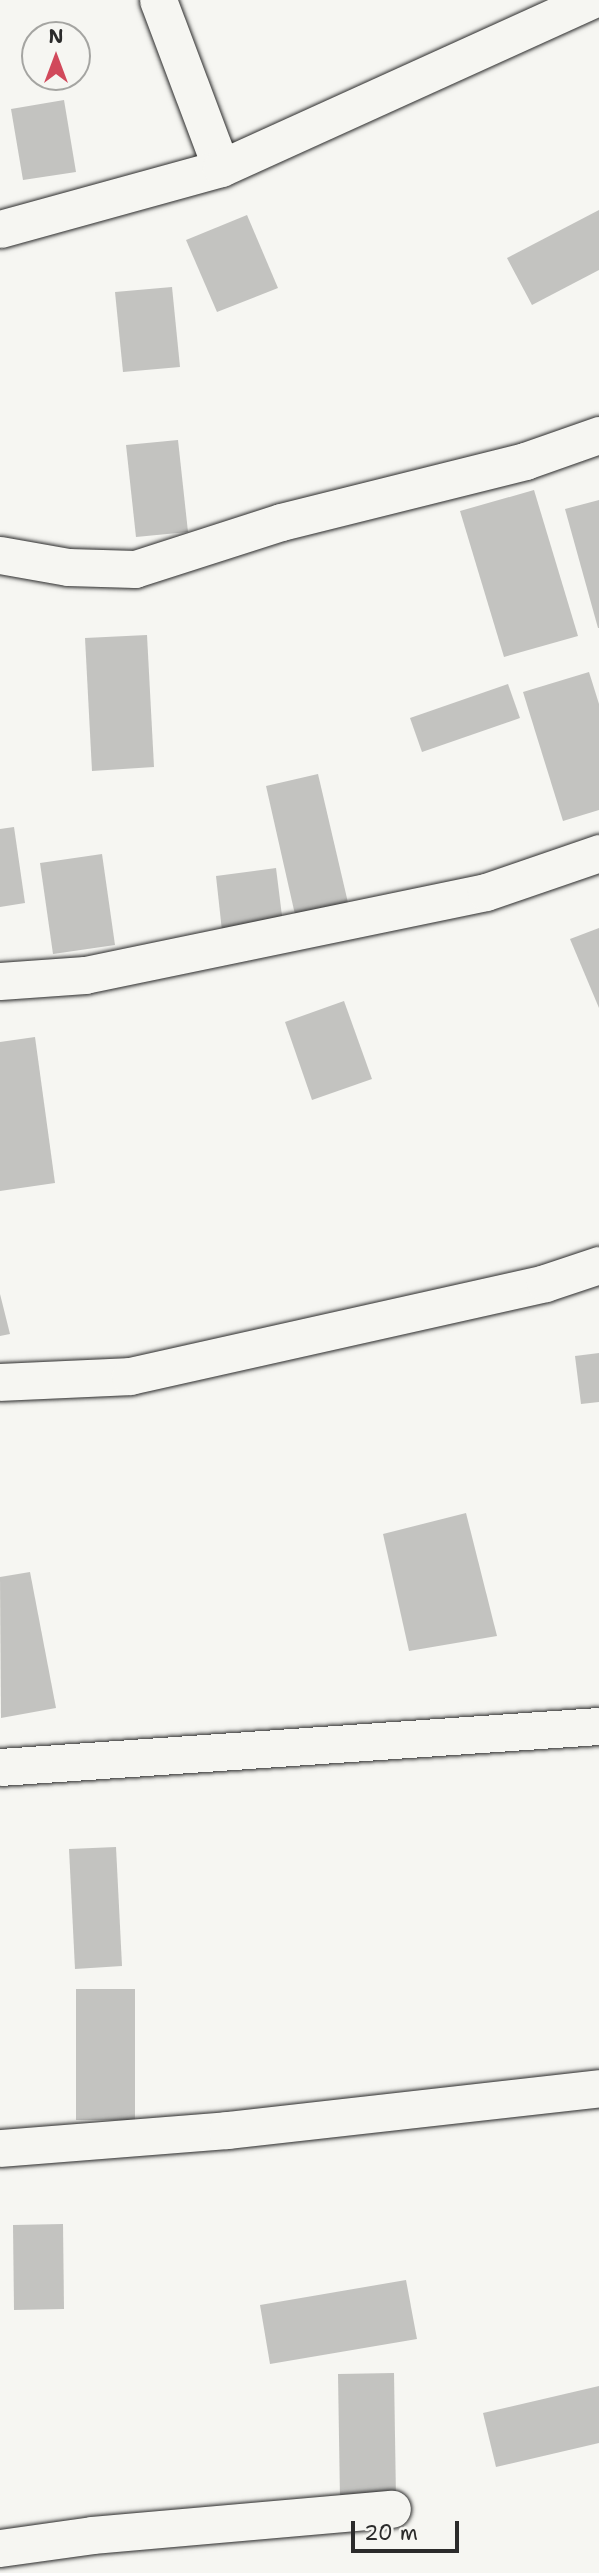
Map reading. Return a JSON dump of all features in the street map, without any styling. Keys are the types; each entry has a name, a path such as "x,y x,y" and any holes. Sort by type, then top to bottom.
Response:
{"street":[{"path":"158,0 221,168"},
{"path":"0,229 221,168 592,0"},
{"path":"0,555 68,567 135,569 281,522 525,461 599,435"},
{"path":"0,981 85,975 486,892 599,853"},
{"path":"0,1382 130,1376 545,1283 599,1265"},
{"path":"0,1767 599,1726"},
{"path":"0,2148 227,2130 599,2088"},
{"path":"0,2548 92,2535 393,2508"}],"building":[{"path":"64,100 76,172 23,180 11,109"},
{"path":"599,210 599,270 532,305 507,258"},
{"path":"247,215 278,288 217,312 186,240"},
{"path":"172,287 180,367 123,372 115,292"},
{"path":"178,440 188,532 136,537 126,445"},
{"path":"534,490 578,636 504,657 460,511"},
{"path":"599,500 599,628 598,628 565,509"},
{"path":"147,635 154,767 92,771 85,638"},
{"path":"589,672 599,704 599,810 563,821 523,692"},
{"path":"508,684 520,718 422,752 410,718"},
{"path":"318,774 349,907 296,919 266,786"},
{"path":"14,827 25,903 0,907 0,829"},
{"path":"102,854 115,945 53,954 40,863"},
{"path":"276,868 283,924 222,931 216,876"},
{"path":"599,928 599,1008 570,939"},
{"path":"344,1001 372,1079 312,1100 285,1022"},
{"path":"35,1037 55,1183 0,1191 0,1042"},
{"path":"0,1294 10,1334 0,1336"},
{"path":"599,1353 599,1402 581,1404 575,1356"},
{"path":"466,1513 497,1636 409,1651 383,1534"},
{"path":"30,1572 56,1708 1,1718 0,1577"},
{"path":"116,1847 122,1966 75,1969 69,1849"},
{"path":"76,1989 135,1989 135,2120 76,2120"},
{"path":"63,2224 64,2309 14,2310 13,2225"},
{"path":"406,2280 417,2339 270,2364 260,2305"},
{"path":"394,2373 396,2499 340,2500 338,2374"},
{"path":"599,2386 599,2443 496,2467 483,2413"}]}
